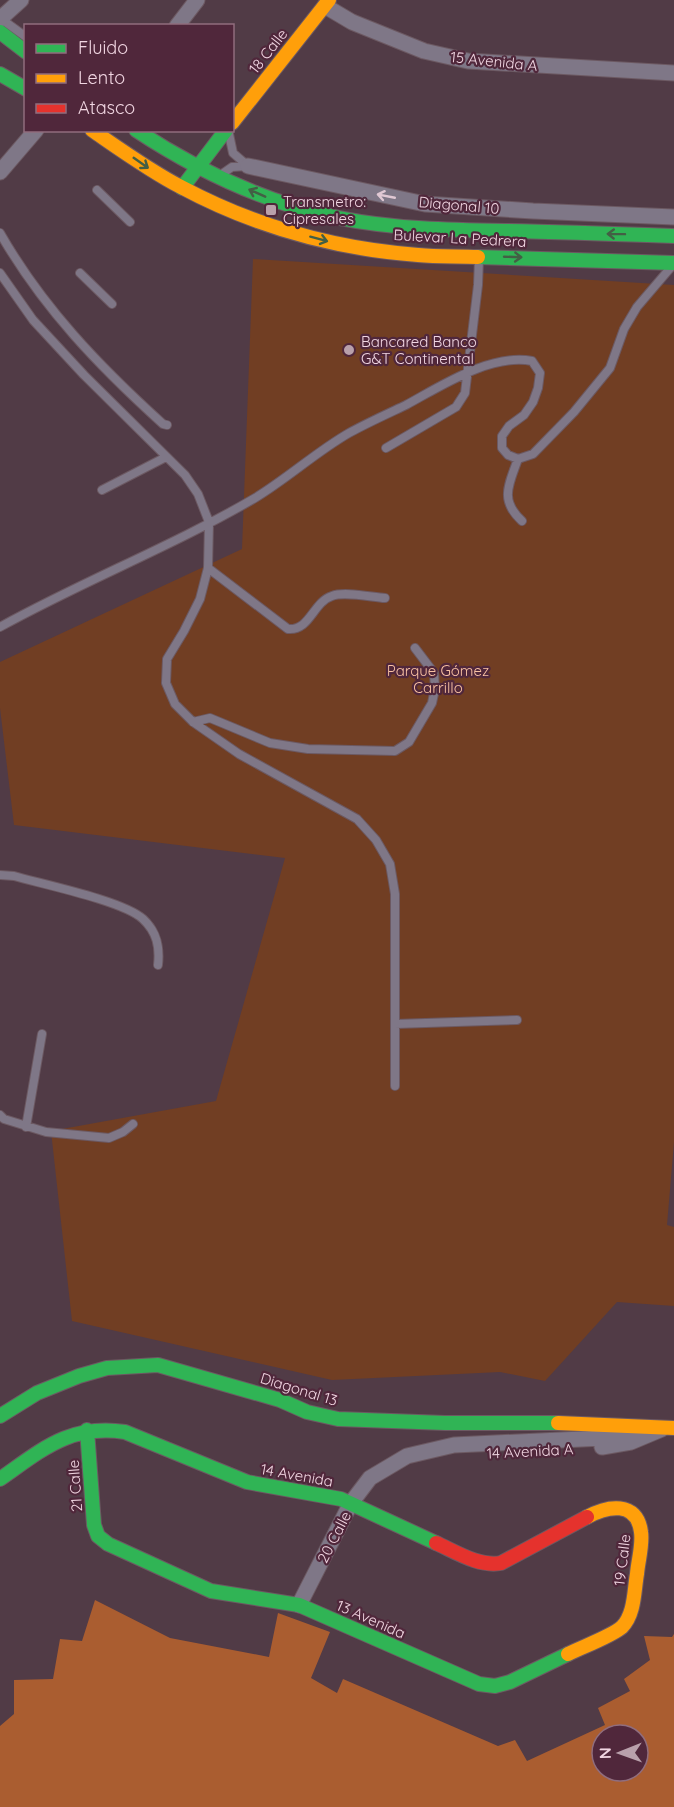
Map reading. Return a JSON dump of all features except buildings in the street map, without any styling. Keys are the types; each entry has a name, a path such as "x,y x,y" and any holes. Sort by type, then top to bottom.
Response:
{"street":[{"path":"0,18 21,0"},
{"path":"179,24 197,0"},
{"name":"15 Avenida A","path":"327,3 352,22 424,51 468,61 674,74"},
{"name":"18 Calle","path":"234,120 327,3"},
{"path":"0,32 24,50"},
{"path":"0,74 24,88"},
{"path":"0,172 34,132"},
{"name":"Bulevar La Pedrera","path":"95,132 182,188 263,224 331,242 417,255 674,264"},
{"name":"Bulevar La Pedrera","path":"139,132 165,150 219,177 270,199 338,218 414,229 674,236"},
{"path":"182,188 226,132"},
{"name":"Diagonal 10","path":"248,166 425,204 674,217"},
{"name":"Diagonal 13","path":"0,1416 37,1393 79,1376 107,1368 158,1365 280,1400 308,1412 338,1419 446,1423 588,1423 669,1428"},
{"name":"14 Avenida A","path":"375,1475 407,1456 454,1445 603,1438 648,1426"},
{"name":"14 Avenida A","path":"394,1464 412,1465 449,1455 608,1446 643,1438 669,1428"},
{"name":"14 Avenida","path":"0,1479 59,1439 87,1430 112,1429 125,1432 247,1482 277,1489 321,1494 351,1503 478,1562 491,1565 509,1560 599,1510 620,1507"},
{"name":"21 Calle","path":"87,1430 94,1525 101,1539"},
{"name":"20 Calle","path":"299,1605 351,1503 375,1475"},
{"name":"19 Calle","path":"620,1507 633,1513 642,1527 633,1606 623,1626"},
{"name":"13 Avenida","path":"101,1539 211,1591 299,1605 474,1682 489,1686 510,1682 623,1626"}],"lane":[{"path":"0,18 24,35"},
{"path":"228,132 233,153 248,166"},
{"path":"219,177 232,167 248,166"},
{"path":"97,190 130,222"},
{"path":"0,233 48,306 77,340 131,395 167,425"},
{"path":"386,448 456,407 465,393 478,285 479,256"},
{"path":"0,627 256,497 348,434 468,373 501,362 519,359 532,361 540,373 533,402 524,415 509,426 502,436 502,448 508,455 518,459 533,454 574,412 610,368 624,329 637,307 674,264"},
{"path":"0,273 33,320 84,375 185,475 198,494 209,522 208,568 200,599 167,659 166,683 176,704 192,722 239,754 357,819 376,840 390,864 395,894 395,1086"},
{"path":"80,273 112,304"},
{"path":"102,490 166,457"},
{"path":"518,459 508,485 507,495 508,505 522,521"},
{"path":"208,568 288,629 295,630 303,626 330,596 340,594 384,598"},
{"path":"192,722 210,718 279,745 308,749 395,751 409,742 432,703 435,689 434,673 415,648"},
{"path":"0,874 109,902 141,917 154,932 160,950 158,965"},
{"path":"395,1024 517,1020"},
{"path":"26,1127 42,1034"},
{"path":"0,1115 4,1119 46,1132 109,1138 123,1132 132,1124"}],"green space":[{"name":"Parque Gómez Carrillo","path":"253,259 674,285 674,1142 667,1225 674,1227 674,1306 617,1302 545,1381 500,1372 332,1380 72,1321 51,1131 216,1101 285,858 14,825 0,708 0,662 242,549"}],"shaded area":[{"path":"95,1600 170,1638 269,1657 278,1613 330,1632 311,1678 337,1693 343,1679 498,1746 515,1740 527,1761 590,1732 590,1783 650,1783 650,1723 604,1723 598,1708 630,1691 624,1679 650,1660 644,1636 672,1637 674,1634 674,1807 0,1807 0,1726 14,1714 14,1680 53,1679 60,1639 82,1641"}],"traffic: fast":[{"path":"0,32 24,50"},
{"path":"0,74 24,88"},
{"path":"139,132 184,159 233,184 285,204 339,218 380,225 422,228 674,236"},
{"path":"182,188 224,132"},
{"path":"478,257 674,263"},
{"path":"0,1416 37,1393 79,1376 107,1368 158,1365 280,1400 307,1412 338,1419 445,1423 558,1423"},
{"path":"87,1430 94,1525 98,1536 108,1544 211,1591 299,1605 479,1684 495,1686 510,1682 568,1654"},
{"path":"0,1479 44,1449 73,1435 106,1430 125,1432 247,1482 341,1499 436,1543"}],"traffic: slow":[{"path":"234,120 329,0"},
{"path":"95,132 181,187 266,224 326,241 387,252 426,256 478,257"},
{"path":"558,1423 674,1428"},
{"path":"568,1654 611,1634 626,1622 633,1602 640,1553 641,1532 638,1522 627,1510 612,1508 587,1517"}],"traffic: jam":[{"path":"436,1543 476,1561 501,1563 587,1517"}],"place":[{"name":"Transmetro: Cipresales","path":"271,210"},
{"name":"Bancared Banco G&T Continental","path":"349,350"}]}
